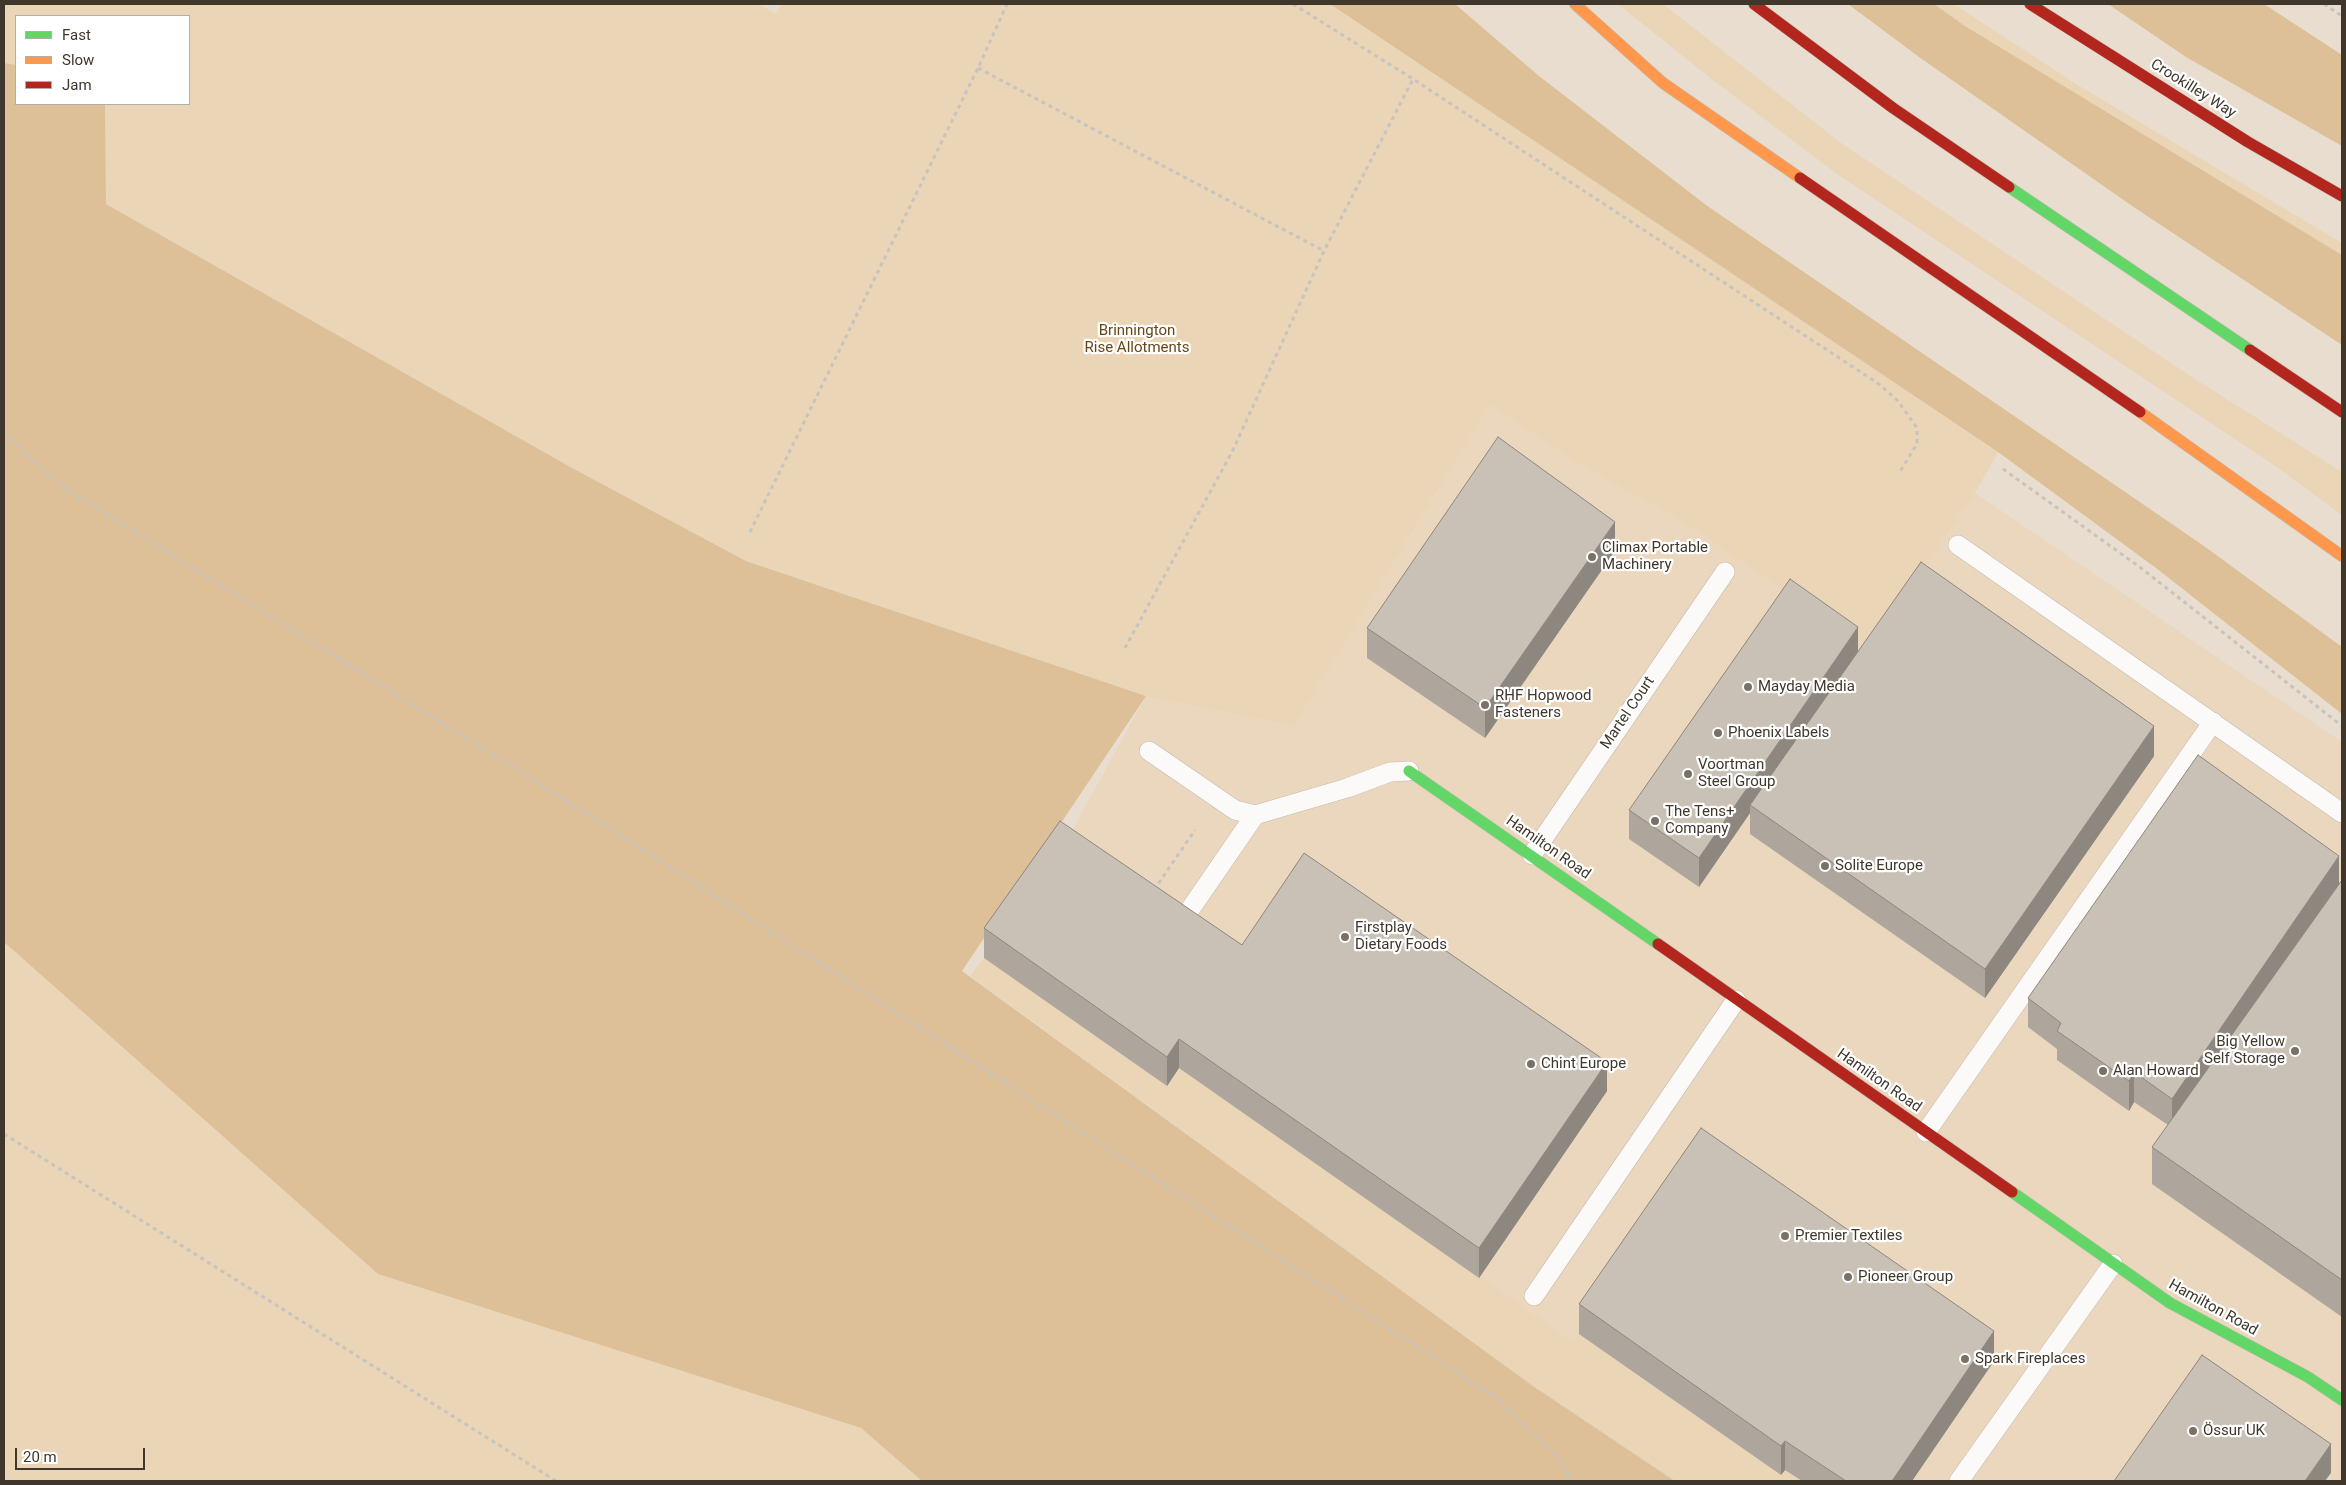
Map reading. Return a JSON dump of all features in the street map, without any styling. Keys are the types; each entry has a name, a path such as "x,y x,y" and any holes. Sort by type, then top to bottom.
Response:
{"main road":[{"path":"1575,4 1663,83 2122,400 2342,556"},
{"path":"1754,4 1892,108 2342,412"},
{"name":"Crookilley Way","path":"2030,4 2248,142 2342,196"},
{"name":"Hamilton Road","path":"1409,771 1532,855 2170,1303 2308,1377 2342,1400"}],"lane":[{"path":"1958,545 2342,814"},
{"name":"Martel Court","path":"1532,855 1725,572"},
{"path":"1926,1132 2213,722"},
{"path":"1149,751 1235,810 1255,815 1390,772 1409,771"},
{"path":"1189,911 1255,815"},
{"path":"1534,1296 1736,1000"},
{"path":"1959,1481 2113,1264"}],"path":[{"path":"750,532 978,68 1007,4"},
{"path":"1293,4 1412,79 1879,384 1898,401 1917,428 1917,444 1899,473"},
{"path":"2324,4 2342,16"},
{"path":"978,68 1324,251"},
{"path":"1124,648 1232,452 1324,251 1412,79"},
{"path":"4,434 60,485 542,784 1497,1398 1557,1458 1573,1481"},
{"path":"2003,469 2141,568 2342,726"},
{"path":"1152,893 1194,830"},
{"path":"4,1134 556,1481"}],"shaded area":[{"path":"1330,4 1455,4 1539,76 1706,205 2204,546 2342,647 2342,714 2156,568 1998,452"},
{"path":"1848,4 1934,4 1965,26 2342,255 2342,345 2135,208 1919,57"},
{"path":"2108,4 2264,4 2342,55 2342,146 2186,57"},
{"path":"4,63 15,65 15,105 105,105 106,204 574,469 746,561 1146,696 962,971 1533,1386 1675,1481 922,1481 861,1428 378,1274 4,942"},
{"path":"1490,405 1583,466 1682,521 1860,642 1872,648 1975,493 2342,742 2342,1481 1719,1481 989,982 1146,696 1294,726"}],"green space":[{"name":"Brinnington Rise Allotments","path":"4,4 759,4 776,14 781,4 1330,4 1998,452 1975,493 1872,648 1860,642 1682,521 1583,466 1490,405 1294,726 1146,696 746,561 574,469 106,204 105,105 190,105 190,15 15,15 15,65 4,63"},
{"path":"1618,4 1663,4 1841,143 2195,379 2342,472 2342,515 2274,465 1837,174 1709,77"},
{"path":"1934,4 1954,4 2076,84 2342,243 2342,255 1965,26"},
{"path":"4,942 378,1274 861,1428 922,1481 4,1481"},
{"path":"984,958 1167,1086 1179,1068 1573,1342 1579,1334 1781,1475 1785,1470 1802,1481 1675,1481 1533,1386 970,976"}],"building":[{"path":"1498,437 1615,522 1485,708 1367,628"},
{"path":"1921,562 2154,726 1985,969 1750,805"},
{"path":"1790,579 1858,627 1699,858 1629,810"},
{"path":"2198,755 2339,856 2172,1099 2134,1072 2129,1081 2057,1031 2061,1023 2028,998"},
{"path":"1060,821 1242,945 1304,853 1607,1062 1479,1248 1179,1039 1167,1057 984,928"},
{"name":"Big Yellow Self Storage","path":"2342,880 2342,1280 2152,1147"},
{"path":"1701,1128 1994,1331 1892,1481 1846,1481 1785,1441 1781,1446 1579,1304"},
{"path":"2202,1355 2331,1444 2305,1481 2114,1481"}],"traffic: fast":[{"path":"2009,187 2250,350"},
{"path":"1409,771 1658,944"},
{"path":"2012,1192 2170,1303 2308,1377 2342,1400"}],"traffic: slow":[{"path":"1575,4 1663,83 1800,178"},
{"path":"2140,412 2342,556"}],"traffic: jam":[{"path":"1754,4 1893,108 2009,187"},
{"path":"2030,4 2248,142 2342,196"},
{"path":"1800,178 2140,412"},
{"path":"2250,350 2342,412"},
{"path":"1658,944 2012,1192"}],"place":[{"name":"Climax Portable Machinery","path":"1592,557"},
{"name":"Mayday Media","path":"1748,687"},
{"name":"RHF Hopwood Fasteners","path":"1485,705"},
{"name":"Phoenix Labels","path":"1718,733"},
{"name":"Voortman Steel Group","path":"1688,774"},
{"name":"The Tens+ Company","path":"1655,821"},
{"name":"Solite Europe","path":"1825,866"},
{"name":"Firstplay Dietary Foods","path":"1345,937"},
{"name":"Big Yellow Self Storage","path":"2295,1051"},
{"name":"Chint Europe","path":"1531,1064"},
{"name":"Alan Howard","path":"2103,1071"},
{"name":"Premier Textiles","path":"1785,1236"},
{"name":"Pioneer Group","path":"1848,1277"},
{"name":"Spark Fireplaces","path":"1965,1359"},
{"name":"Össur UK","path":"2193,1431"}]}
